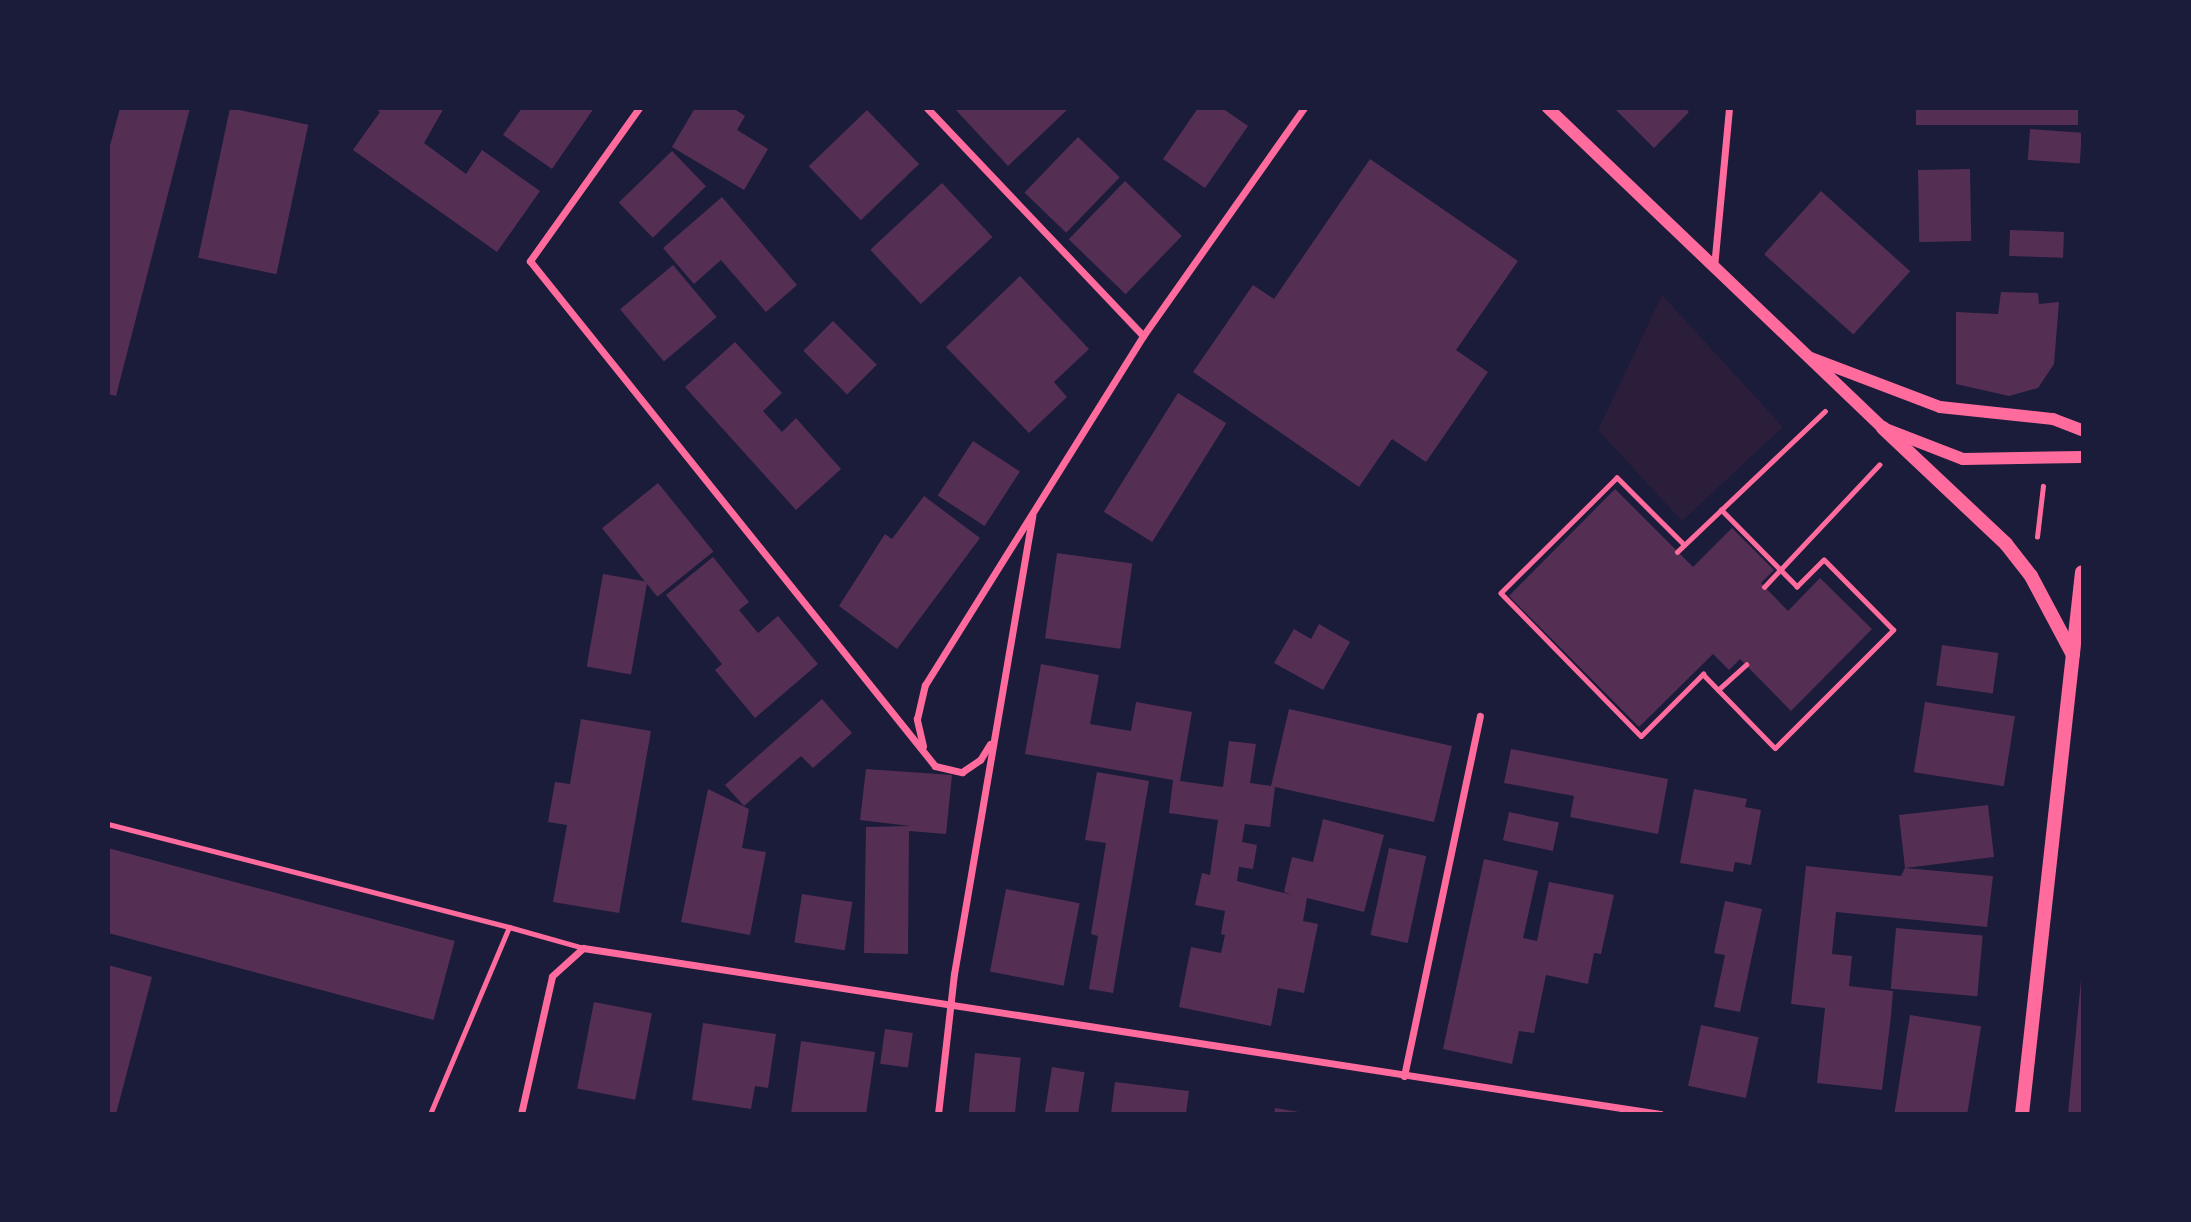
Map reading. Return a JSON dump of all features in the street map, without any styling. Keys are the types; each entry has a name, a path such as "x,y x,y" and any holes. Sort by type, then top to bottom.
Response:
{"main road":[{"path":"1883,428 2006,544 2031,576 2073,657"},
{"path":"2022,1114 2082,572"}],"street":[{"path":"639,108 530,261 936,766 962,772 980,760 990,744"},
{"path":"927,108 1143,336"},
{"path":"923,750 917,719 922,692 1143,336 1304,108"},
{"path":"1548,108 1800,353 1883,428 1963,459 2082,457"},
{"path":"1714,268 1728,108"},
{"path":"1800,353 1913,400 2053,419 2082,430"},
{"path":"938,1114 950,1003 990,744 1033,510"},
{"path":"1404,1076 1480,716"},
{"path":"521,1114 552,976 583,948 1660,1114"}],"lane":[{"path":"108,824 583,948"},
{"path":"430,1114 509,928"}],"path":[{"path":"1677,552 1826,410"},
{"path":"1764,587 1879,464"},
{"path":"1684,545 1617,478 1501,593 1641,736 1703,674 1775,748 1893,630 1824,560 1797,587 1721,510"},
{"path":"2036,543 2044,482"},
{"path":"1718,690 1746,665"}],"shaded area":[{"path":"1662,295 1783,427 1682,521 1598,430"}],"building":[{"path":"120,108 190,108 116,396 108,394 108,153"},
{"path":"230,108 308,125 276,274 198,258"},
{"path":"375,108 444,108 424,143 466,174 482,150 540,191 497,252 353,150 380,112"},
{"path":"522,108 594,108 552,169 503,135"},
{"path":"695,108 733,108 745,116 737,130 768,149 744,190 672,147"},
{"path":"954,108 1069,108 1008,166"},
{"path":"1198,108 1222,108 1248,126 1205,188 1163,159"},
{"path":"1614,108 1685,108 1689,112 1654,148"},
{"path":"1916,108 2078,108 2078,125 1916,125"},
{"path":"867,110 919,164 861,220 809,166"},
{"path":"2030,129 2082,133 2080,164 2028,160"},
{"path":"1078,137 1120,177 1066,233 1025,192"},
{"path":"672,151 706,186 653,238 619,202"},
{"path":"1370,159 1518,261 1456,350 1488,372 1426,462 1392,439 1359,487 1193,372 1253,285 1274,299"},
{"path":"1970,169 1971,241 1919,242 1918,170"},
{"path":"1125,181 1182,236 1126,294 1069,239"},
{"path":"942,183 992,237 921,304 870,250"},
{"path":"1821,191 1910,271 1853,334 1764,254"},
{"path":"722,197 797,285 766,312 721,260 694,284 663,248"},
{"path":"2010,230 2064,232 2063,258 2009,256"},
{"path":"673,265 717,317 664,361 620,309"},
{"path":"1020,276 1089,349 1054,382 1067,397 1029,433 946,347"},
{"path":"2001,292 2038,293 2039,304 2059,302 2054,364 2038,388 2009,396 1956,384 1956,312 1998,314"},
{"path":"833,321 877,365 847,395 803,351"},
{"path":"735,342 782,393 763,411 782,432 796,418 841,469 796,510 685,387"},
{"path":"1178,393 1226,423 1152,542 1104,512"},
{"path":"973,441 1020,471 985,526 938,496"},
{"path":"658,483 713,551 657,597 602,528"},
{"path":"1615,489 1693,567 1732,528 1774,570 1761,583 1788,611 1820,578 1872,629 1791,711 1740,659 1729,670 1713,654 1639,727 1509,596"},
{"path":"924,496 980,538 897,649 839,606 885,534 892,539"},
{"path":"1057,553 1132,564 1120,649 1045,638"},
{"path":"713,557 749,602 739,610 758,633 778,616 818,664 755,718 715,670 722,664 666,595"},
{"path":"603,574 647,582 631,674 587,667"},
{"path":"1319,624 1350,642 1323,690 1274,663 1294,629 1311,639"},
{"path":"1942,645 1998,653 1993,694 1936,686"},
{"path":"1041,664 1099,675 1090,724 1131,731 1136,702 1192,712 1180,781 1223,787 1229,741 1256,744 1250,783 1271,786 1289,709 1452,746 1434,822 1275,787 1270,827 1245,824 1242,842 1257,845 1253,869 1239,867 1237,881 1292,895 1284,892 1292,857 1313,862 1323,819 1384,835 1364,912 1307,898 1303,921 1318,924 1304,993 1278,988 1271,1026 1179,1007 1191,947 1221,953 1225,935 1221,934 1225,911 1195,905 1202,873 1210,875 1218,820 1169,813 1173,780 1025,754"},
{"path":"822,699 852,733 813,768 801,756 744,806 725,785"},
{"path":"1925,702 2015,716 2004,786 1914,772"},
{"path":"581,719 651,731 619,913 553,902 567,825 548,822 555,782 570,784"},
{"path":"1511,749 1668,779 1658,834 1570,817 1574,796 1504,783"},
{"path":"866,769 952,775 946,834 909,831 908,954 864,953 866,827 910,826 860,820"},
{"path":"1097,772 1149,781 1113,993 1089,989 1098,936 1091,934 1106,843 1085,840"},
{"path":"708,789 749,809 742,848 766,852 750,935 681,922"},
{"path":"1694,789 1747,799 1745,807 1761,810 1751,865 1735,862 1733,872 1680,863"},
{"path":"1988,805 1994,857 1905,868 1899,815"},
{"path":"1509,812 1559,823 1553,851 1503,840"},
{"path":"108,848 455,941 434,1020 108,933"},
{"path":"1389,848 1426,856 1408,943 1370,935"},
{"path":"1484,859 1538,871 1523,938 1537,941 1549,882 1614,895 1601,954 1594,953 1588,984 1546,975 1534,1033 1519,1031 1512,1064 1443,1049"},
{"path":"1806,866 1901,876 1905,868 1993,876 1987,927 1836,912 1832,954 1852,956 1849,986 1893,991 1891,1016 1882,1090 1817,1083 1825,1008 1791,1004"},
{"path":"1006,889 1080,903 1064,986 990,971"},
{"path":"802,894 852,902 845,950 794,942"},
{"path":"1725,901 1762,909 1740,1012 1714,1007 1725,955 1714,953"},
{"path":"1896,928 1983,936 1977,996 1891,989"},
{"path":"108,965 152,977 116,1114 108,1114"},
{"path":"2081,980 2082,1114 2068,1114 2074,1052"},
{"path":"594,1002 652,1013 635,1100 577,1088"},
{"path":"1910,1015 1981,1026 1967,1114 1894,1114"},
{"path":"703,1023 776,1034 768,1088 755,1086 751,1109 692,1100"},
{"path":"1701,1025 1759,1037 1746,1098 1688,1086"},
{"path":"885,1029 913,1033 908,1068 880,1064"},
{"path":"801,1041 875,1052 866,1114 791,1114"},
{"path":"975,1053 1021,1058 1015,1114 969,1114"},
{"path":"1052,1067 1085,1072 1078,1114 1045,1113"},
{"path":"1115,1082 1189,1091 1186,1114 1111,1114"},
{"path":"1275,1108 1299,1112 1299,1114 1274,1114"}]}
